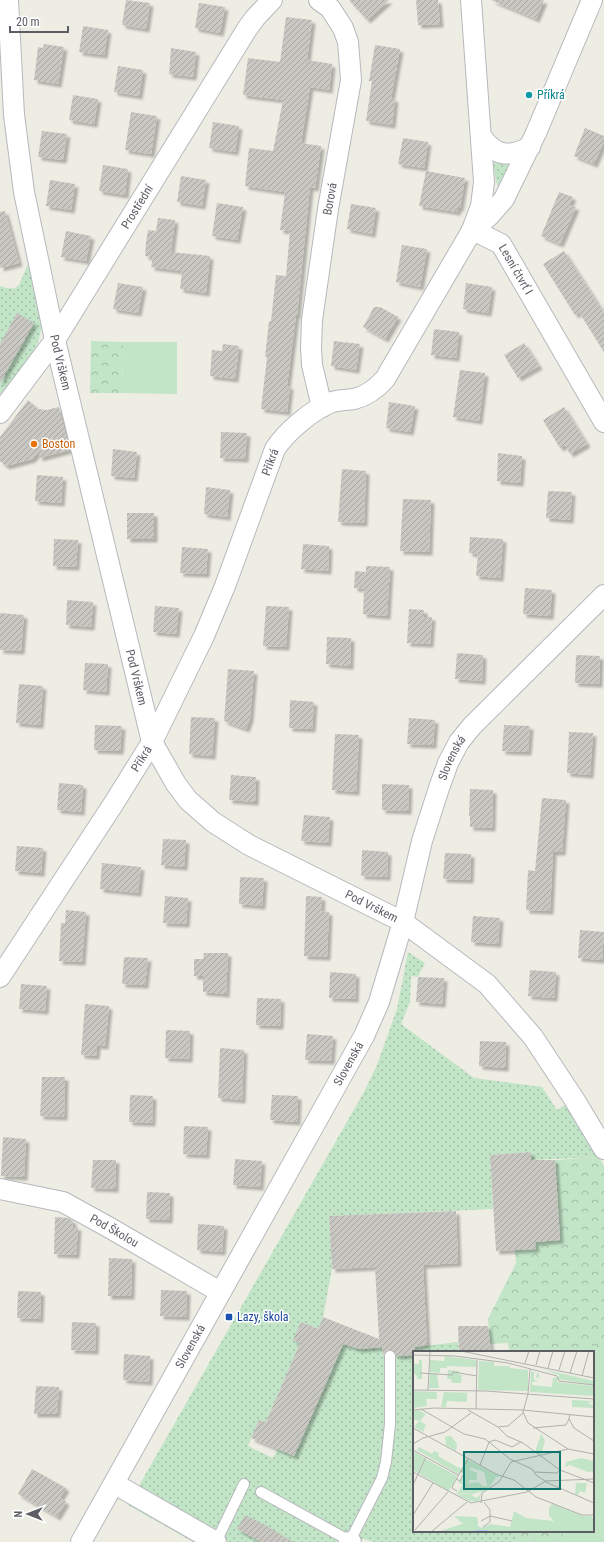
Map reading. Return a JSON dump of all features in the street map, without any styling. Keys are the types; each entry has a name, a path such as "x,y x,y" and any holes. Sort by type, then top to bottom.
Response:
{"street":[{"name":"Pod Vrškem","path":"8,0 14,115 24,192 56,340 152,742 176,784 188,800 213,822 249,845 403,922 487,984 533,1037 574,1099 604,1149"},
{"name":"Prostřední","path":"0,413 56,340 230,55 255,18 272,0"},
{"name":"Borová","path":"319,0 330,8 343,28 348,42 350,80 328,209 312,320 312,365 322,407"},
{"path":"471,0 484,182 481,206 471,232"},
{"name":"Příkrá","path":"0,977 114,803 152,742 204,636 225,586 275,449 285,436 302,421 322,407 338,400 363,397 385,379 471,232 490,215 504,199 530,147 592,0"},
{"path":"481,136 496,152 508,154 519,152 530,147"},
{"name":"Lesní čtvrť I","path":"471,232 482,234 501,244 604,422"},
{"name":"Slovenská","path":"81,1542 115,1484 220,1292 364,1036 379,1002 403,922 422,841 439,788 448,763 459,742 472,726 604,595"},
{"name":"Pod Školou","path":"0,1189 63,1202 220,1292"},
{"path":"115,1484 216,1542"}],"lane":[{"path":"261,1492 350,1542 382,1478 386,1462 390,1424 390,1356"},
{"path":"216,1542 244,1484"}],"green space":[{"path":"493,160 513,162 503,185 498,186 496,182"},
{"path":"31,257 42,305 43,318 41,331 38,343 20,377 5,397 0,393 0,286 8,288 17,287"},
{"path":"91,341 123,342 122,393 90,393"},
{"path":"123,342 177,342 177,394 122,393"},
{"path":"408,952 425,963 418,977 411,976 410,1002 401,1024 474,1078 542,1087 557,1110 568,1103 599,1157 531,1160 531,1152 490,1155 493,1209 329,1216 332,1269 323,1317 318,1329 301,1322 294,1340 300,1343 266,1422 259,1420 248,1446 273,1458 278,1448 294,1455 344,1342 359,1349 382,1347 383,1356 413,1355 413,1532 517,1532 517,1542 373,1542 357,1537 344,1542 193,1542 128,1505 364,1092 377,1065 397,1009"},
{"path":"599,1157 604,1166 604,1542 517,1542 517,1532 594,1532 594,1351 509,1351 508,1343 490,1344 488,1319 516,1263 515,1250 535,1249 535,1242 560,1240 555,1160"},
{"path":"458,1342 459,1351 415,1351 415,1347"},
{"path":"582,1346 594,1346 604,1350 604,1542 564,1542 562,1532 594,1532 594,1351 568,1351"}],"building":[{"path":"126,0 150,3 146,29 122,25"},
{"path":"349,0 389,0 367,20"},
{"path":"416,0 438,0 440,24 418,25"},
{"path":"491,0 544,0 536,19"},
{"path":"199,3 225,7 220,33 195,28"},
{"path":"286,17 312,20 307,60 332,64 329,90 310,87 301,143 321,146 315,188 310,187 297,315 287,386 290,386 287,412 261,409 267,357 265,357 269,321 271,321 276,275 286,276 290,231 280,230 285,192 245,186 249,148 273,151 283,100 243,95 248,58 280,62"},
{"path":"83,26 108,30 104,55 79,52"},
{"path":"44,44 64,47 58,84 34,80 38,47 43,48"},
{"path":"375,45 400,49 391,98 395,99 392,125 366,121 372,81 369,81"},
{"path":"171,48 196,52 193,77 169,74"},
{"path":"118,66 143,70 139,96 114,92"},
{"path":"73,95 98,99 94,124 69,120"},
{"path":"131,112 157,116 151,154 125,150"},
{"path":"213,122 239,126 235,152 209,148"},
{"path":"585,128 604,136 604,141 594,164 574,156"},
{"path":"42,131 67,134 63,160 38,157"},
{"path":"403,138 428,142 424,168 398,164"},
{"path":"103,165 128,169 125,195 99,191"},
{"path":"426,171 465,178 460,208 458,208 457,212 419,206"},
{"path":"181,176 206,180 202,206 177,202"},
{"path":"50,180 75,184 71,210 46,206"},
{"path":"559,192 573,197 569,205 576,207 560,244 541,236"},
{"path":"217,203 243,207 237,240 212,236"},
{"path":"351,204 376,208 372,234 347,229"},
{"path":"5,211 19,263 0,268 0,212"},
{"path":"158,218 175,220 171,252 210,256 206,293 180,289 182,271 151,267 153,257 145,256 146,242 148,230 156,231"},
{"path":"66,231 91,236 86,261 61,257"},
{"path":"402,245 427,249 420,287 396,282"},
{"path":"564,251 604,313 604,352 579,312 575,315 543,264"},
{"path":"118,283 143,287 138,313 113,309"},
{"path":"466,283 492,287 488,313 463,309"},
{"path":"374,307 380,307 398,317 385,339 363,327"},
{"path":"17,313 34,323 0,383 0,344"},
{"path":"434,329 459,332 456,358 431,355"},
{"path":"334,341 360,344 356,370 331,366"},
{"path":"524,343 539,366 518,378 504,355"},
{"path":"223,344 239,346 235,379 210,376 212,350 222,351"},
{"path":"460,370 485,373 479,421 453,417"},
{"name":"Boston","path":"28,400 38,409 46,410 59,407 69,450 39,458 39,451 32,459 6,466 0,461 0,437"},
{"path":"389,402 415,406 410,432 386,428"},
{"path":"564,407 587,444 570,454 565,445 560,448 543,420"},
{"path":"221,432 247,433 245,459 220,458"},
{"path":"113,449 137,452 134,478 111,476"},
{"path":"498,453 522,456 520,483 497,481"},
{"path":"342,469 366,471 364,523 338,522"},
{"path":"37,475 63,477 61,503 35,501"},
{"path":"206,487 230,490 227,517 204,514"},
{"path":"548,491 572,492 570,520 546,518"},
{"path":"403,499 431,500 429,552 400,551"},
{"path":"127,513 154,513 154,539 127,539"},
{"path":"470,537 503,539 500,578 476,576 478,554 469,553"},
{"path":"54,539 78,540 76,567 53,566"},
{"path":"303,544 329,546 328,571 301,569"},
{"path":"182,547 208,549 206,574 180,573"},
{"path":"366,566 390,567 387,616 363,614 364,589 354,588 355,571 366,572"},
{"path":"525,588 552,590 550,616 523,614"},
{"path":"67,600 93,602 91,627 66,625"},
{"path":"155,606 179,608 176,634 153,632"},
{"path":"266,606 289,607 286,647 263,646"},
{"path":"409,609 424,610 424,617 432,617 430,644 407,643"},
{"path":"0,613 24,615 21,651 0,650"},
{"path":"327,637 351,638 350,666 326,664"},
{"path":"457,653 483,655 482,681 455,679"},
{"path":"576,655 600,656 599,684 575,683"},
{"path":"85,663 108,664 106,692 83,690"},
{"path":"228,669 254,671 250,718 246,729 224,721"},
{"path":"19,684 43,686 40,725 16,723"},
{"path":"290,700 314,702 312,729 289,728"},
{"path":"191,717 215,718 212,756 189,754"},
{"path":"409,718 435,720 433,745 407,744"},
{"path":"95,725 122,726 120,751 94,750"},
{"path":"504,725 530,726 528,752 502,751"},
{"path":"569,732 593,733 590,775 567,773"},
{"path":"335,734 359,735 356,792 332,790"},
{"path":"231,775 256,777 255,802 229,800"},
{"path":"59,783 83,785 81,812 57,810"},
{"path":"382,784 409,785 408,811 382,810"},
{"path":"470,789 493,790 492,828 470,827"},
{"path":"542,798 566,800 562,852 553,852 550,911 526,910 528,870 535,871"},
{"path":"304,815 330,817 328,843 301,841"},
{"path":"163,839 186,840 184,867 161,865"},
{"path":"17,846 43,848 41,873 15,871"},
{"path":"362,850 388,852 387,877 361,876"},
{"path":"445,853 471,854 470,880 443,879"},
{"path":"102,863 141,867 138,893 100,889"},
{"path":"240,877 264,878 262,906 239,904"},
{"path":"165,896 188,898 186,924 163,923"},
{"path":"306,896 322,897 321,911 329,912 327,957 304,956"},
{"path":"66,910 86,912 82,962 59,961 61,923 65,923"},
{"path":"473,916 500,918 498,944 471,942"},
{"path":"580,930 604,932 602,960 578,958"},
{"path":"204,953 228,953 226,994 203,992 203,976 194,976 194,959 203,959"},
{"path":"124,957 148,958 145,985 122,984"},
{"path":"530,970 556,972 554,998 528,996"},
{"path":"330,972 356,974 355,999 329,998"},
{"path":"418,977 444,978 442,1004 416,1002"},
{"path":"21,984 47,986 45,1011 19,1009"},
{"path":"257,998 281,999 280,1026 256,1025"},
{"path":"85,1004 109,1006 105,1046 97,1045 96,1056 81,1055"},
{"path":"166,1030 190,1031 189,1059 165,1058"},
{"path":"307,1034 333,1036 331,1061 305,1060"},
{"path":"480,1041 506,1042 505,1068 479,1066"},
{"path":"220,1048 244,1050 242,1100 218,1098"},
{"path":"42,1077 65,1077 64,1117 40,1116"},
{"path":"130,1095 153,1096 152,1123 129,1122"},
{"path":"272,1095 298,1096 297,1122 270,1120"},
{"path":"184,1126 208,1127 206,1155 183,1154"},
{"path":"3,1137 26,1139 24,1177 1,1176"},
{"path":"531,1152 531,1160 555,1160 560,1240 535,1242 536,1249 496,1251 490,1155"},
{"path":"235,1159 262,1161 260,1187 233,1185"},
{"path":"93,1160 116,1160 115,1189 91,1188"},
{"path":"147,1192 170,1193 169,1220 146,1219"},
{"path":"456,1211 458,1263 423,1265 427,1345 415,1347 413,1355 396,1356 394,1351 390,1350 386,1351 383,1356 382,1347 359,1349 343,1344 294,1456 251,1438 259,1420 266,1422 300,1343 293,1340 301,1322 318,1329 323,1317 379,1339 375,1267 332,1269 329,1216"},
{"path":"55,1217 68,1218 73,1221 72,1227 78,1227 76,1255 54,1254"},
{"path":"198,1224 224,1226 222,1252 197,1250"},
{"path":"109,1258 132,1259 131,1296 108,1296"},
{"path":"161,1290 187,1291 186,1317 160,1316"},
{"path":"18,1291 41,1292 40,1319 17,1318"},
{"path":"72,1322 96,1323 95,1351 71,1350"},
{"path":"458,1326 488,1326 491,1351 459,1351"},
{"path":"124,1354 150,1356 149,1382 123,1380"},
{"path":"36,1386 59,1387 57,1414 34,1414"},
{"path":"32,1469 66,1488 60,1498 66,1502 57,1517 18,1494"},
{"path":"245,1515 293,1542 261,1542 237,1529"}],"place":[{"name":"Příkrá","path":"529,95"},
{"name":"Boston","path":"34,444"},
{"name":"Lazy, škola","path":"229,1317"}]}
